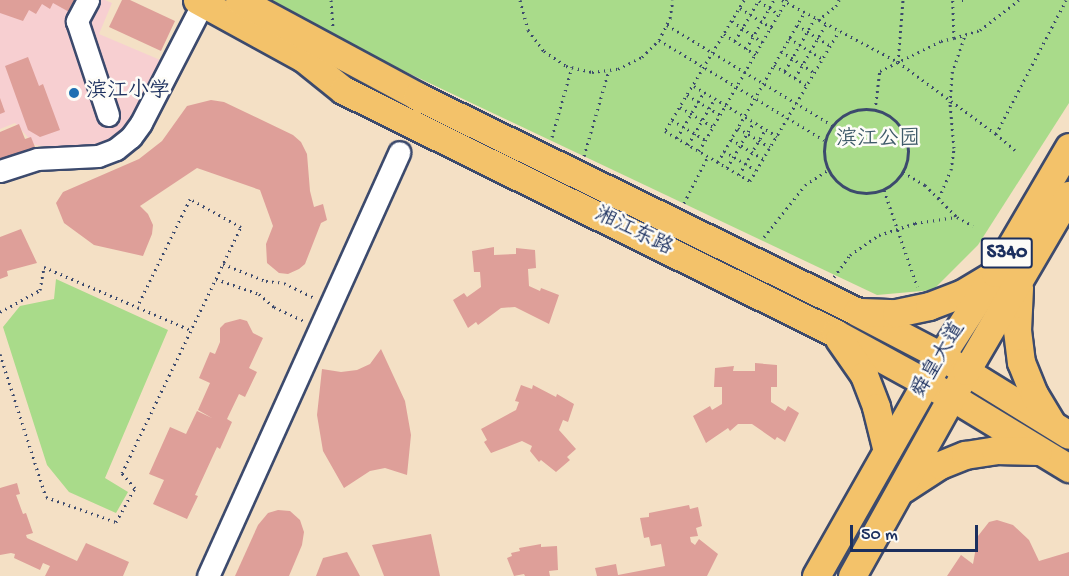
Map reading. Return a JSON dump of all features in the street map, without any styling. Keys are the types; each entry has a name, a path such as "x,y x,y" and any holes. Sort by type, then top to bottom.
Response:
{"main road":[{"name":"湘江东路","path":"239,0 417,96 857,312 941,356 1061,430"},
{"name":"湘江东路","path":"200,1 303,58 343,90 835,333 952,397 1069,468"},
{"name":"舜皇大道","path":"816,576 941,356 995,273 1069,147"},
{"name":"舜皇大道","path":"852,576 966,371 1069,195"},
{"path":"857,312 896,313 929,306 961,294 995,273"},
{"path":"1019,284 1017,330 1021,362 1034,394 1061,430"},
{"path":"788,310 811,290"},
{"path":"835,333 864,375 876,407 887,451"},
{"path":"900,491 940,465 965,455 995,450 1041,451"}],"street":[{"path":"88,0 77,21 108,115"},
{"path":"0,171 37,159 98,156 116,149 131,137 141,123 200,1"},
{"path":"208,576 399,152"}],"path":[{"path":"520,0 528,30 544,51 572,67 592,72 618,69 642,57 659,40 667,25 673,0"},
{"path":"744,0 665,131 750,181 840,31"},
{"path":"735,41 758,0 780,15"},
{"path":"746,49 774,0"},
{"path":"785,72 816,19 836,6 839,0"},
{"path":"898,62 903,0"},
{"path":"954,0 954,38"},
{"path":"875,110 880,71 941,41 965,36 1000,17 1019,0"},
{"path":"996,134 1066,0"},
{"path":"698,151 764,43 785,1 898,62 1015,150"},
{"path":"740,8 772,28"},
{"path":"718,162 804,12"},
{"path":"732,21 764,43"},
{"path":"795,78 826,24"},
{"path":"667,25 832,125"},
{"path":"797,25 831,46"},
{"path":"724,34 756,55"},
{"path":"939,198 951,170 954,148 950,103 952,73 965,36"},
{"path":"789,38 823,59"},
{"path":"659,40 825,141"},
{"path":"782,51 815,73"},
{"path":"774,65 807,86"},
{"path":"545,158 572,67"},
{"path":"578,175 609,70"},
{"path":"693,86 777,136"},
{"path":"677,138 704,92"},
{"path":"687,95 720,115"},
{"path":"688,145 715,98"},
{"path":"680,107 713,127"},
{"path":"858,109 875,110 896,121 904,132 908,145 908,158 903,172 884,190 870,194 855,192 842,186 828,170 823,149 832,125 845,113 858,109"},
{"path":"672,120 705,140"},
{"path":"727,168 754,122"},
{"path":"738,128 770,147"},
{"path":"739,175 766,129"},
{"path":"731,139 763,159"},
{"path":"724,151 756,170"},
{"path":"674,222 708,156"},
{"path":"764,237 805,185 828,170"},
{"path":"903,172 925,184 957,217 973,226"},
{"path":"884,190 918,291"},
{"path":"0,354 46,497 116,522 135,488 122,473 241,226 190,199 137,307"},
{"path":"811,290 850,255 879,235 915,223 957,217"},
{"path":"222,264 266,281 284,282 330,305"},
{"path":"0,312 40,290 44,267 191,330"},
{"path":"216,279 259,294 274,307 319,328"}],"shaded area":[{"name":"滨江小学","path":"0,0 105,0 112,3 99,34 165,62 128,131 108,146 82,152 35,145 15,123 0,129"}],"green space":[{"name":"滨江公园","path":"263,0 1069,0 1069,103 978,245 933,290 877,295 326,34"},
{"path":"56,279 168,330 105,478 128,492 116,513 69,492 47,465 3,327 20,306 54,299"}],"building":[{"path":"0,0 77,0 71,13 53,3 50,9 42,4 36,14 29,10 23,21 0,13"},
{"path":"122,0 130,0 175,21 161,51 109,27"},
{"path":"28,57 39,86 43,84 60,130 40,137 28,130 5,66"},
{"path":"0,98 5,112 0,114"},
{"path":"211,100 224,102 293,135 301,142 307,154 310,191 314,207 323,204 327,220 321,223 305,264 288,274 279,273 267,263 266,244 273,226 260,190 197,168 140,206 148,214 153,225 152,234 143,256 94,245 64,223 56,203 63,192 139,159 162,141 187,106"},
{"path":"19,124 25,139 31,137 35,147 0,162 0,132"},
{"path":"21,229 37,263 7,271 8,276 0,279 0,237"},
{"path":"494,247 494,255 516,254 516,248 535,250 536,268 528,269 529,286 559,295 549,324 515,307 501,308 478,325 476,322 468,328 453,300 464,293 467,297 481,287 480,272 474,272 472,251"},
{"path":"240,319 247,321 253,333 263,338 249,368 257,372 245,397 239,394 227,419 232,422 220,449 217,447 195,495 198,496 187,519 153,504 164,480 149,474 170,427 186,434 197,411 212,418 198,410 210,383 199,378 210,352 215,354 220,342 220,328 225,323"},
{"path":"381,349 405,401 411,435 407,475 385,468 370,471 344,488 323,451 317,415 322,369 341,372 357,370 370,364"},
{"path":"755,363 777,365 777,387 771,387 771,402 785,411 788,406 799,413 785,442 777,437 775,440 752,424 738,424 730,431 728,428 706,443 693,416 710,406 712,410 722,404 722,387 714,387 715,368 734,366 733,371 755,371"},
{"path":"521,385 532,389 533,385 556,397 557,394 574,404 568,422 563,420 559,430 576,449 567,457 570,460 556,472 541,460 539,462 530,451 532,446 522,441 491,453 484,442 487,440 481,429 516,410 519,402 515,401"},
{"path":"17,483 20,494 16,495 33,533 26,535 27,538 77,561 86,543 129,562 123,576 45,576 50,566 43,563 40,570 14,558 15,554 0,555 0,488"},
{"path":"689,505 690,509 698,507 702,526 696,528 698,536 690,537 691,542 695,545 699,539 718,554 707,576 597,576 595,568 616,564 618,575 665,566 661,544 651,546 649,537 644,538 640,518 649,517 649,513"},
{"path":"278,510 290,511 300,520 304,532 302,545 289,576 235,576 258,525 268,513"},
{"path":"997,520 1013,525 1029,540 1039,561 1069,552 1069,576 947,576 961,555 973,564 978,536 989,522"},
{"path":"431,534 440,576 384,576 372,545"},
{"path":"541,544 541,547 557,546 558,570 549,571 550,576 525,576 524,574 514,576 507,558 512,556 511,553 520,551 519,548"},
{"path":"347,552 360,576 316,576 323,558"}],"place":[{"name":"滨江小学","path":"74,93"}]}
